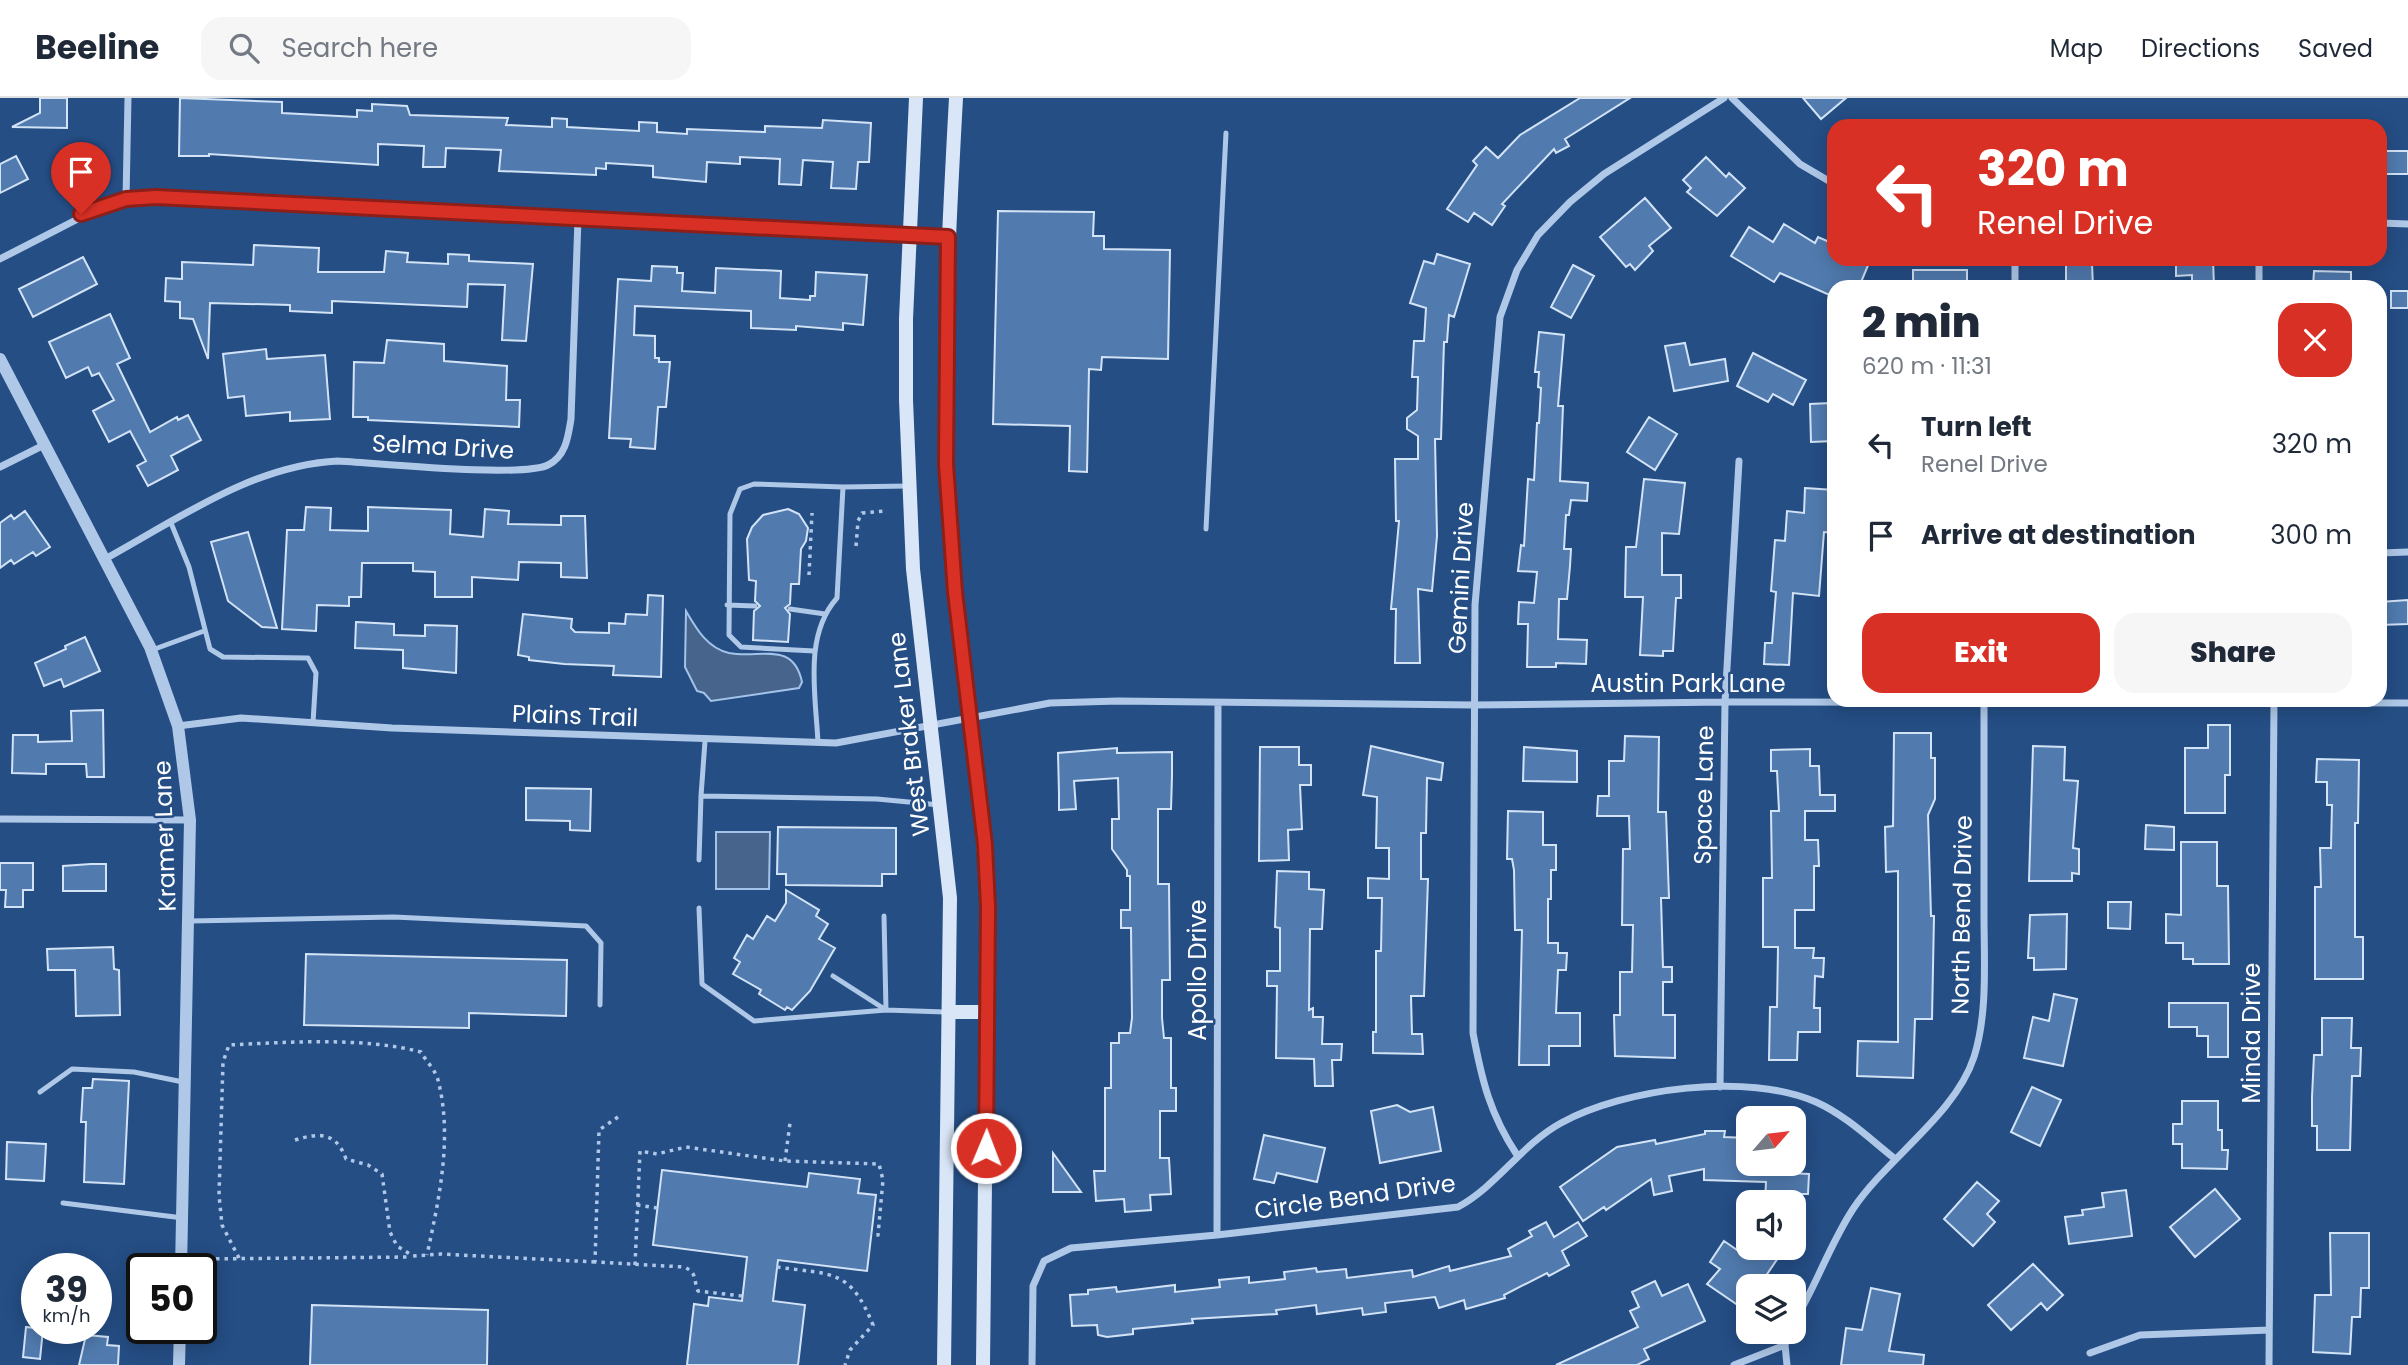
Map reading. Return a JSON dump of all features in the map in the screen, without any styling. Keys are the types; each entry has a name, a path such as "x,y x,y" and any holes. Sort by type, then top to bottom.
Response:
{"main road":[{"name":"West Braker Lane","path":"916,98 906,320 909,486 913,569 950,898 944,1365"},
{"path":"956,98 948,237 946,464 955,592 986,870 988,1013 983,1365"},
{"path":"948,1012 988,1013"}],"street":[{"path":"126,199 128,98"},
{"name":"Gemini Drive","path":"1517,1155 1497,1124 1482,1081 1473,1033 1475,605 1500,317 1517,270 1538,235 1604,174 1724,98"},
{"path":"1732,98 1801,164 1827,180"},
{"path":"0,259 81,214 126,199 156,197 948,237"},
{"name":"Selma Drive","path":"104,558 253,480 307,463 338,461 529,470 548,465 566,446 571,419 578,219"},
{"path":"2387,223 2408,224"},
{"name":"Kramer Lane","path":"0,359 151,651 178,726 190,820 182,1253"},
{"path":"0,467 44,445"},
{"name":"Space Lane","path":"1720,1087 1725,702 1739,461"},
{"path":"2387,553 2408,552"},
{"name":"Austin Park Lane","path":"969,718 1050,703 1474,705 1827,702"},
{"name":"Austin Park Lane","path":"2387,703 2408,703"},
{"name":"Apollo Drive","path":"1217,1235 1218,704"},
{"name":"North Bend Drive","path":"1806,1302 1852,1210 1894,1158 1943,1108 1963,1081 1974,1056 1984,972 1984,707"},
{"name":"Minda Drive","path":"2269,1365 2274,707"},
{"name":"Plains Trail","path":"178,726 241,718 705,741 818,743 879,737 969,718"},
{"path":"0,819 190,820"},
{"name":"Circle Bend Drive","path":"1032,1365 1034,1286 1044,1261 1071,1248 1217,1235 1458,1207 1483,1190 1517,1155 1559,1124 1595,1107 1631,1096 1720,1087 1784,1091 1817,1102 1847,1121 1894,1158"},
{"path":"2090,1353 2140,1335 2269,1331"},
{"path":"179,1365 180,1344"},
{"path":"1734,1365 1785,1345 1787,1365"}],"lane":[{"path":"1206,529 1226,133"},
{"path":"814,651 735,644 729,635 727,605 730,513 740,489 754,484 909,486"},
{"path":"818,743 814,651 825,614 836,598 843,487"},
{"path":"171,523 189,567 210,649 223,657 308,658 316,673 313,723"},
{"path":"727,605 755,606"},
{"path":"790,609 825,614"},
{"path":"151,651 204,631"},
{"path":"699,860 705,741"},
{"path":"701,796 877,799 940,805"},
{"path":"699,908 702,984 754,1021 886,1010 948,1012"},
{"path":"884,916 886,1010"},
{"path":"190,921 394,917 586,926 601,943 600,1005"},
{"path":"833,976 886,1010"},
{"path":"40,1092 72,1069 134,1072 186,1082"},
{"path":"63,1203 183,1218"}],"path":[{"path":"856,546 858,521 862,513 884,511"},
{"path":"809,575 812,513"},
{"path":"239,1258 222,1225 219,1195 223,1062 229,1045 259,1043 393,1045 421,1052 438,1078 444,1136 438,1204 427,1255"},
{"path":"595,1262 599,1130 618,1116"},
{"path":"785,1161 790,1122"},
{"path":"295,1140 316,1133 330,1138 342,1149 346,1158 368,1165 382,1174 390,1232 397,1246 413,1256"},
{"path":"635,1265 640,1151 657,1154 686,1147 785,1161 878,1164 882,1195 878,1235 871,1234"},
{"path":"637,1205 657,1208"},
{"path":"217,1259 335,1256 391,1259 427,1255 684,1267 692,1270 698,1291 742,1296"},
{"path":"777,1267 834,1275 852,1284 873,1325 850,1349 845,1365"}],"water":[{"path":"686,611 714,647 729,653 774,654 791,661 798,669 802,682 799,688 711,701 704,693 697,691 685,667"},
{"path":"716,832 770,832 769,889 716,889"}],"building":[{"path":"40,98 67,98 67,128 12,127 40,113"},
{"path":"180,98 282,102 282,113 357,117 357,110 372,111 372,104 407,106 410,115 508,118 506,125 552,127 552,118 567,119 567,127 639,131 639,122 657,123 657,132 687,134 687,129 765,132 765,126 822,128 823,120 871,123 869,162 858,162 856,189 831,188 833,162 803,160 801,185 779,184 780,159 740,157 740,164 707,162 706,182 653,177 653,166 606,163 606,169 596,168 596,175 499,171 501,150 446,148 445,167 423,167 424,146 378,144 378,165 209,154 179,156"},
{"path":"1580,98 1630,98 1565,139 1569,146 1556,153 1554,149 1502,204 1505,206 1492,225 1474,213 1468,222 1447,209 1477,165 1473,161 1486,147 1498,158 1520,135"},
{"path":"1803,98 1846,98 1821,119"},
{"path":"2387,151 2408,151 2408,174 2387,174"},
{"path":"16,156 28,179 0,193 0,164"},
{"path":"1706,157 1726,177 1729,173 1745,188 1717,216 1687,192 1691,188 1683,180"},
{"path":"1645,198 1671,228 1649,246 1653,251 1635,270 1630,264 1626,267 1600,237"},
{"path":"998,211 1094,212 1093,236 1104,236 1104,249 1170,250 1168,359 1102,357 1101,370 1089,369 1087,472 1069,471 1070,426 993,424"},
{"path":"1784,224 1815,243 1818,237 1827,241 1827,266 1868,266 1862,280 1827,280 1827,294 1780,273 1774,282 1731,256 1749,227 1773,242"},
{"path":"254,245 319,248 318,272 384,272 386,251 408,253 407,262 448,264 448,254 469,255 469,261 533,264 526,341 502,340 505,285 468,284 467,307 332,301 332,313 290,311 290,305 210,303 208,359 193,319 180,318 180,302 165,301 166,278 182,279 182,262 253,265"},
{"path":"1437,254 1470,264 1454,317 1449,315 1447,342 1444,342 1441,439 1435,439 1437,536 1432,591 1418,589 1420,663 1395,663 1396,609 1391,609 1399,521 1396,521 1395,459 1418,459 1418,436 1407,429 1407,418 1417,410 1418,377 1412,377 1414,341 1424,341 1426,308 1410,303 1424,261 1434,264"},
{"path":"83,257 97,284 33,317 19,289"},
{"path":"1573,265 1594,276 1571,318 1551,307"},
{"path":"652,266 677,267 677,273 683,273 682,291 715,293 716,268 781,271 780,298 810,300 810,296 815,296 816,272 867,275 863,325 843,323 843,330 796,326 796,330 751,328 751,311 635,306 634,335 655,336 655,358 659,358 659,362 670,362 666,407 658,407 655,449 630,447 631,439 609,438 618,279 651,281"},
{"path":"2066,266 2092,266 2093,280 2066,280"},
{"path":"2176,266 2213,266 2214,280 2192,280 2192,275 2176,276"},
{"path":"1913,270 1967,270 1967,280 1913,280"},
{"path":"2314,271 2351,272 2351,280 2313,280"},
{"path":"2391,291 2408,291 2408,308 2391,308"},
{"path":"110,314 130,358 117,364 150,432 177,417 178,420 188,415 201,440 171,456 178,470 148,486 137,466 146,461 130,431 109,442 93,411 114,400 99,373 92,376 88,367 66,378 49,342"},
{"path":"1539,332 1564,335 1558,406 1563,406 1560,481 1588,483 1587,501 1571,500 1569,515 1566,515 1564,549 1571,549 1570,566 1567,599 1559,599 1558,639 1587,640 1586,664 1556,663 1556,667 1527,667 1528,624 1518,624 1519,602 1534,603 1537,572 1518,571 1521,545 1524,546 1528,479 1534,480 1541,388 1538,387 1539,372 1535,372"},
{"path":"387,340 444,344 444,361 507,366 506,400 520,400 519,427 353,417 354,362 384,363"},
{"path":"1685,343 1690,365 1725,359 1728,381 1674,391 1665,346"},
{"path":"266,349 267,359 325,355 330,419 290,421 290,412 246,416 244,396 228,398 223,354"},
{"path":"1753,353 1806,380 1793,405 1773,394 1768,402 1737,386"},
{"path":"1827,403 1827,441 1811,442 1810,404"},
{"path":"1649,417 1677,434 1655,470 1627,452"},
{"path":"1644,479 1685,483 1679,534 1662,533 1662,575 1681,575 1681,598 1676,598 1673,651 1663,651 1663,656 1640,655 1643,597 1625,597 1626,547 1636,547"},
{"path":"1805,488 1827,490 1827,532 1824,532 1819,596 1793,593 1789,665 1764,664 1765,643 1772,643 1776,592 1771,591 1775,540 1785,541 1787,511 1804,513"},
{"path":"306,507 331,508 330,530 368,531 368,507 451,510 450,534 483,537 485,509 509,511 508,524 561,525 561,516 585,516 587,578 561,577 561,563 519,562 518,580 472,577 472,597 435,597 435,572 413,571 413,563 362,563 361,597 349,597 349,606 317,605 316,631 282,629 287,530 304,530"},
{"path":"788,509 799,514 808,528 806,541 801,549 799,584 791,584 790,604 785,608 790,614 788,642 753,640 754,611 760,606 755,601 756,581 749,580 747,539 752,527 763,515"},
{"path":"25,511 50,547 36,556 33,552 14,564 11,560 0,568 0,523 11,515 14,519"},
{"path":"248,532 277,628 262,627 228,601 211,542"},
{"path":"648,595 663,596 661,677 613,675 614,666 529,660 529,657 518,655 523,614 572,619 571,628 575,632 609,633 609,623 625,624 626,614 647,615"},
{"path":"2408,600 2408,624 2387,625 2387,602"},
{"path":"356,622 394,624 394,635 425,636 425,625 457,626 456,673 403,668 403,650 355,648"},
{"path":"85,637 100,671 64,687 61,679 44,686 35,663"},
{"path":"103,710 104,777 87,777 86,764 46,764 46,774 12,773 13,735 38,735 38,742 72,741 71,711"},
{"path":"2208,725 2230,725 2230,775 2225,775 2225,813 2185,813 2185,748 2208,748"},
{"path":"1894,733 1931,733 1931,758 1935,758 1935,799 1928,815 1931,916 1934,916 1932,1019 1915,1019 1913,1078 1857,1076 1858,1041 1898,1042 1898,871 1886,872 1885,827 1893,826"},
{"path":"1625,736 1659,737 1658,812 1666,812 1669,898 1661,898 1663,967 1672,967 1672,982 1663,982 1663,1015 1675,1015 1675,1058 1615,1056 1614,1015 1620,1015 1620,972 1632,972 1633,925 1622,925 1623,849 1630,849 1629,816 1597,816 1598,796 1609,796 1609,761 1624,761"},
{"path":"1371,746 1443,763 1441,780 1427,778 1426,833 1421,833 1421,879 1428,879 1424,996 1411,996 1412,1034 1422,1034 1423,1054 1373,1053 1373,1032 1376,1032 1376,951 1381,951 1382,898 1368,898 1368,878 1389,879 1389,848 1376,848 1377,797 1363,795"},
{"path":"2033,746 2065,747 2064,780 2078,781 2073,848 2079,849 2079,874 2072,873 2072,881 2029,881"},
{"path":"1260,747 1299,747 1299,765 1311,765 1311,785 1300,785 1302,829 1288,830 1289,860 1259,861"},
{"path":"1524,747 1577,751 1577,782 1523,781"},
{"path":"1117,748 1117,753 1172,752 1171,809 1158,809 1158,884 1169,884 1170,980 1162,980 1162,1018 1164,1038 1171,1038 1171,1088 1176,1088 1176,1111 1160,1111 1160,1158 1169,1158 1171,1194 1150,1195 1151,1210 1125,1212 1124,1199 1096,1201 1094,1171 1105,1171 1105,1088 1111,1088 1111,1043 1119,1043 1119,1033 1130,1033 1132,1018 1131,928 1121,928 1121,910 1130,910 1130,876 1127,876 1127,870 1112,849 1112,819 1119,819 1118,778 1074,781 1076,809 1059,810 1058,753"},
{"path":"1810,749 1810,766 1819,766 1820,795 1835,795 1835,811 1805,811 1805,840 1818,840 1819,866 1814,866 1814,910 1795,910 1795,948 1814,948 1813,958 1824,958 1823,977 1815,976 1814,1008 1820,1008 1820,1032 1798,1032 1797,1060 1769,1060 1770,1007 1777,1007 1778,947 1763,947 1763,878 1772,878 1771,811 1779,811 1777,771 1771,771 1771,750"},
{"path":"2317,759 2359,760 2358,823 2355,823 2355,937 2363,937 2363,979 2315,979 2315,887 2321,887 2320,848 2331,848 2332,805 2327,805 2327,782 2316,782"},
{"path":"526,788 591,789 590,831 570,830 570,821 526,820"},
{"path":"1508,811 1543,812 1543,845 1556,845 1556,870 1551,870 1551,899 1548,899 1548,943 1558,943 1558,953 1567,953 1566,970 1558,970 1556,1013 1580,1013 1580,1046 1549,1046 1549,1065 1519,1065 1522,930 1515,930 1514,870 1512,859 1507,859"},
{"path":"2146,825 2174,827 2174,850 2145,849"},
{"path":"778,827 896,828 896,874 882,874 882,886 786,885 786,874 777,874"},
{"path":"2181,842 2217,842 2217,886 2228,886 2229,964 2193,964 2193,959 2183,959 2183,943 2166,943 2166,914 2181,915"},
{"path":"0,863 33,863 33,890 23,890 23,907 5,907 6,890 0,890"},
{"path":"106,864 106,891 63,891 63,866"},
{"path":"1277,871 1309,872 1309,889 1324,890 1322,929 1310,929 1309,1010 1313,1008 1313,1017 1323,1017 1322,1044 1342,1044 1341,1060 1332,1060 1333,1086 1315,1086 1314,1059 1276,1058 1277,986 1267,986 1267,971 1280,971 1280,928 1275,927"},
{"path":"786,890 819,910 816,916 828,924 819,939 835,948 810,991 792,1010 787,1007 785,1010 759,994 761,990 733,974 740,962 734,958 747,935 753,939 767,916 775,921 786,903"},
{"path":"2108,902 2131,902 2130,929 2108,928"},
{"path":"2067,914 2066,969 2034,970 2034,958 2028,958 2030,915"},
{"path":"113,947 114,969 119,970 120,1015 76,1016 75,970 48,970 47,949"},
{"path":"306,954 567,960 566,1016 469,1013 469,1028 304,1025"},
{"path":"2054,994 2077,999 2063,1066 2024,1058 2033,1017 2049,1021"},
{"path":"2169,1003 2228,1003 2228,1057 2208,1057 2208,1036 2197,1036 2197,1027 2169,1027"},
{"path":"2322,1018 2352,1018 2351,1048 2361,1048 2360,1076 2352,1076 2350,1150 2317,1150 2317,1126 2312,1126 2312,1097 2314,1055 2322,1055"},
{"path":"93,1079 129,1081 124,1184 84,1182 86,1122 81,1122 83,1088 92,1088"},
{"path":"2032,1087 2061,1100 2040,1146 2011,1132"},
{"path":"2182,1101 2218,1101 2218,1130 2222,1130 2222,1150 2228,1150 2227,1169 2182,1168 2182,1144 2173,1144 2173,1124 2182,1124"},
{"path":"1397,1105 1410,1112 1433,1107 1441,1151 1380,1163 1371,1111"},
{"path":"1705,1131 1725,1131 1724,1137 1736,1138 1736,1176 1809,1174 1808,1194 1806,1190 1766,1190 1766,1182 1704,1180 1704,1169 1669,1176 1672,1191 1654,1195 1651,1179 1606,1210 1604,1207 1583,1221 1560,1187 1617,1147 1655,1140 1656,1144 1705,1134"},
{"path":"1264,1135 1325,1148 1317,1182 1277,1173 1274,1183 1254,1179"},
{"path":"7,1142 46,1144 44,1181 6,1179"},
{"path":"1053,1153 1081,1192 1053,1192"},
{"path":"662,1170 807,1187 809,1173 860,1179 858,1193 876,1195 867,1271 778,1260 773,1301 805,1305 798,1365 687,1365 694,1304 708,1306 709,1297 742,1301 747,1257 653,1245"},
{"path":"1977,1182 1999,1201 1987,1214 1995,1222 1973,1246 1944,1219"},
{"path":"2215,1189 2240,1219 2195,1257 2170,1227"},
{"path":"2126,1190 2132,1236 2069,1244 2065,1217 2083,1215 2082,1210 2104,1207 2102,1193"},
{"path":"1546,1222 1554,1237 1578,1222 1587,1236 1562,1251 1569,1265 1504,1295 1505,1298 1466,1309 1464,1300 1439,1308 1435,1297 1385,1303 1386,1312 1363,1315 1362,1308 1317,1314 1316,1305 1276,1310 1277,1314 1192,1319 1193,1323 1133,1329 1133,1334 1107,1337 1098,1335 1097,1325 1072,1326 1070,1295 1088,1294 1088,1290 1116,1287 1117,1292 1175,1285 1175,1292 1220,1287 1219,1280 1249,1277 1249,1283 1285,1279 1284,1272 1316,1268 1317,1272 1346,1269 1347,1278 1412,1270 1413,1277 1449,1266 1450,1271 1511,1256 1508,1249 1532,1236 1529,1231"},
{"path":"2330,1233 2369,1233 2369,1288 2361,1288 2360,1317 2352,1317 2350,1354 2313,1352 2315,1295 2331,1295"},
{"path":"1724,1241 1736,1249 1736,1260 1777,1260 1767,1274 1736,1274 1736,1304 1707,1284 1720,1269 1710,1262"},
{"path":"2033,1264 2063,1295 2047,1310 2041,1303 2011,1330 1988,1305"},
{"path":"1655,1281 1662,1296 1688,1284 1705,1321 1644,1349 1649,1359 1637,1365 1556,1365 1638,1327 1630,1311 1639,1307 1632,1292"},
{"path":"1871,1288 1900,1294 1889,1351 1924,1355 1923,1365 1841,1365 1846,1328 1862,1330"},
{"path":"312,1305 488,1310 487,1365 310,1365"},
{"path":"24,1344 42,1344 40,1359 23,1357"},
{"path":"84,1344 119,1346 118,1365 79,1365"}],"route":[{"path":"81,214 126,199 156,197 948,237 945,376 950,533 985,845 988,907 986,1148"}]}
